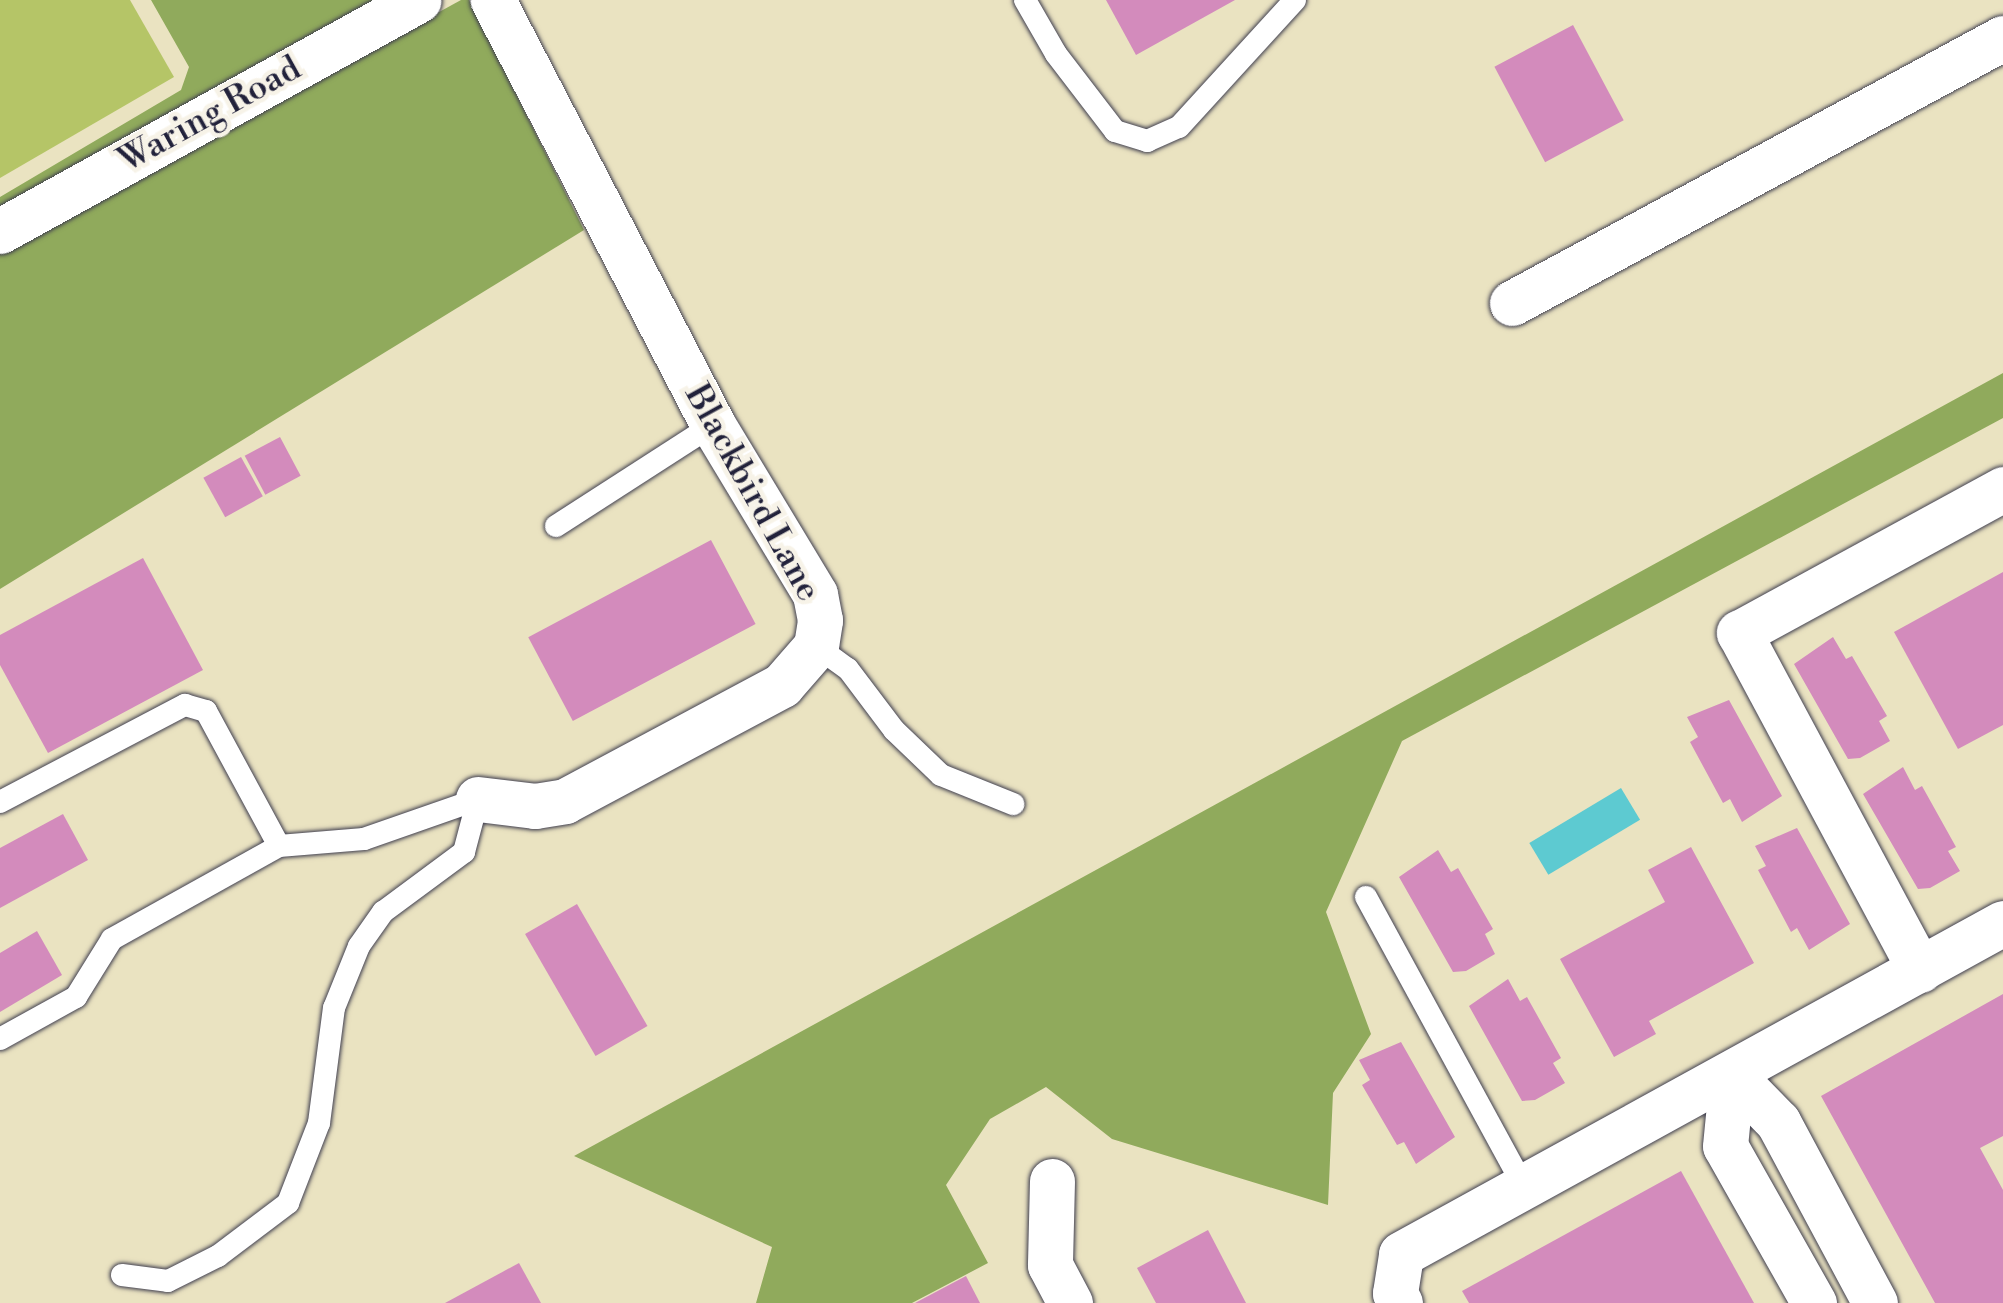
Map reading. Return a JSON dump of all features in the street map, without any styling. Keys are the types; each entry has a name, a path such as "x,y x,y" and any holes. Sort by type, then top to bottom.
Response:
{"street":[{"name":"Waring Road","path":"0,231 419,0"},
{"name":"Blackbird Lane","path":"478,799 535,806 565,800 782,685 816,646 815,594 713,425 493,0"},
{"path":"1512,303 2003,38"},
{"path":"1920,970 1739,633 2003,489"},
{"path":"1400,1303 1395,1294 1401,1254 2003,923"},
{"path":"1732,1075 1725,1146 1814,1303"},
{"path":"1732,1075 1778,1122 1875,1303"},
{"path":"1052,1181 1050,1265 1070,1303"}],"lane":[{"path":"1024,0 1056,54 1115,131 1148,141 1179,127 1295,0"},
{"path":"556,526 713,425"},
{"path":"816,646 859,680 894,730 941,775 1014,804"},
{"path":"0,802 184,705 206,710 280,846"},
{"path":"0,1039 76,997 112,938 280,846 364,838 478,799"},
{"path":"122,1274 168,1281 218,1256 288,1203 319,1123 334,1008 359,946 383,912 464,852 478,799"},
{"path":"1366,897 1524,1187"}],"green space":[{"path":"0,0 130,0 174,77 0,178"},
{"path":"151,0 380,0 0,209 0,197 181,90 189,67"},
{"path":"461,0 469,0 584,230 0,589 0,253"},
{"path":"2003,373 2003,418 1402,741 1326,912 1371,1034 1333,1093 1328,1205 1112,1139 1046,1087 990,1119 946,1185 988,1263 912,1303 756,1303 772,1247 574,1156"}],"water":[{"path":"1621,788 1640,820 1548,875 1529,843"}],"building":[{"path":"1106,0 1235,0 1136,55"},
{"path":"1573,25 1624,120 1545,162 1494,67"},
{"path":"280,437 301,476 265,495 245,456"},
{"path":"241,457 263,496 225,517 203,478"},
{"path":"711,540 756,624 573,721 528,637"},
{"path":"143,558 203,670 48,753 0,665 0,635"},
{"path":"2003,572 2003,725 1958,749 1894,632"},
{"path":"1833,637 1846,659 1852,656 1887,716 1879,721 1890,741 1860,758 1848,759 1794,664"},
{"path":"1729,700 1782,796 1742,822 1730,799 1723,803 1690,742 1698,737 1687,717"},
{"path":"1903,767 1915,790 1922,786 1956,847 1948,851 1960,871 1930,888 1918,889 1863,794"},
{"path":"63,814 88,860 0,908 0,848"},
{"path":"1797,828 1850,924 1809,950 1797,928 1791,932 1758,870 1766,866 1755,846"},
{"path":"1691,847 1754,963 1649,1021 1656,1034 1614,1057 1560,959 1665,902 1648,870"},
{"path":"1438,850 1451,872 1458,868 1493,929 1485,934 1495,954 1466,971 1453,972 1399,877"},
{"path":"577,904 648,1026 596,1056 525,934"},
{"path":"37,931 62,975 0,1012 0,953"},
{"path":"1508,979 1520,1001 1527,997 1561,1058 1553,1063 1565,1083 1535,1100 1522,1101 1469,1006"},
{"path":"2003,994 2003,1136 1980,1148 2003,1190 2003,1303 1935,1303 1821,1096"},
{"path":"1401,1042 1455,1137 1416,1164 1404,1142 1397,1145 1362,1085 1370,1080 1359,1060"},
{"path":"1681,1171 1754,1303 1469,1303 1462,1291"},
{"path":"1208,1230 1246,1303 1156,1303 1137,1268"},
{"path":"519,1263 541,1303 445,1303"},
{"path":"966,1276 980,1303 915,1303"}]}
